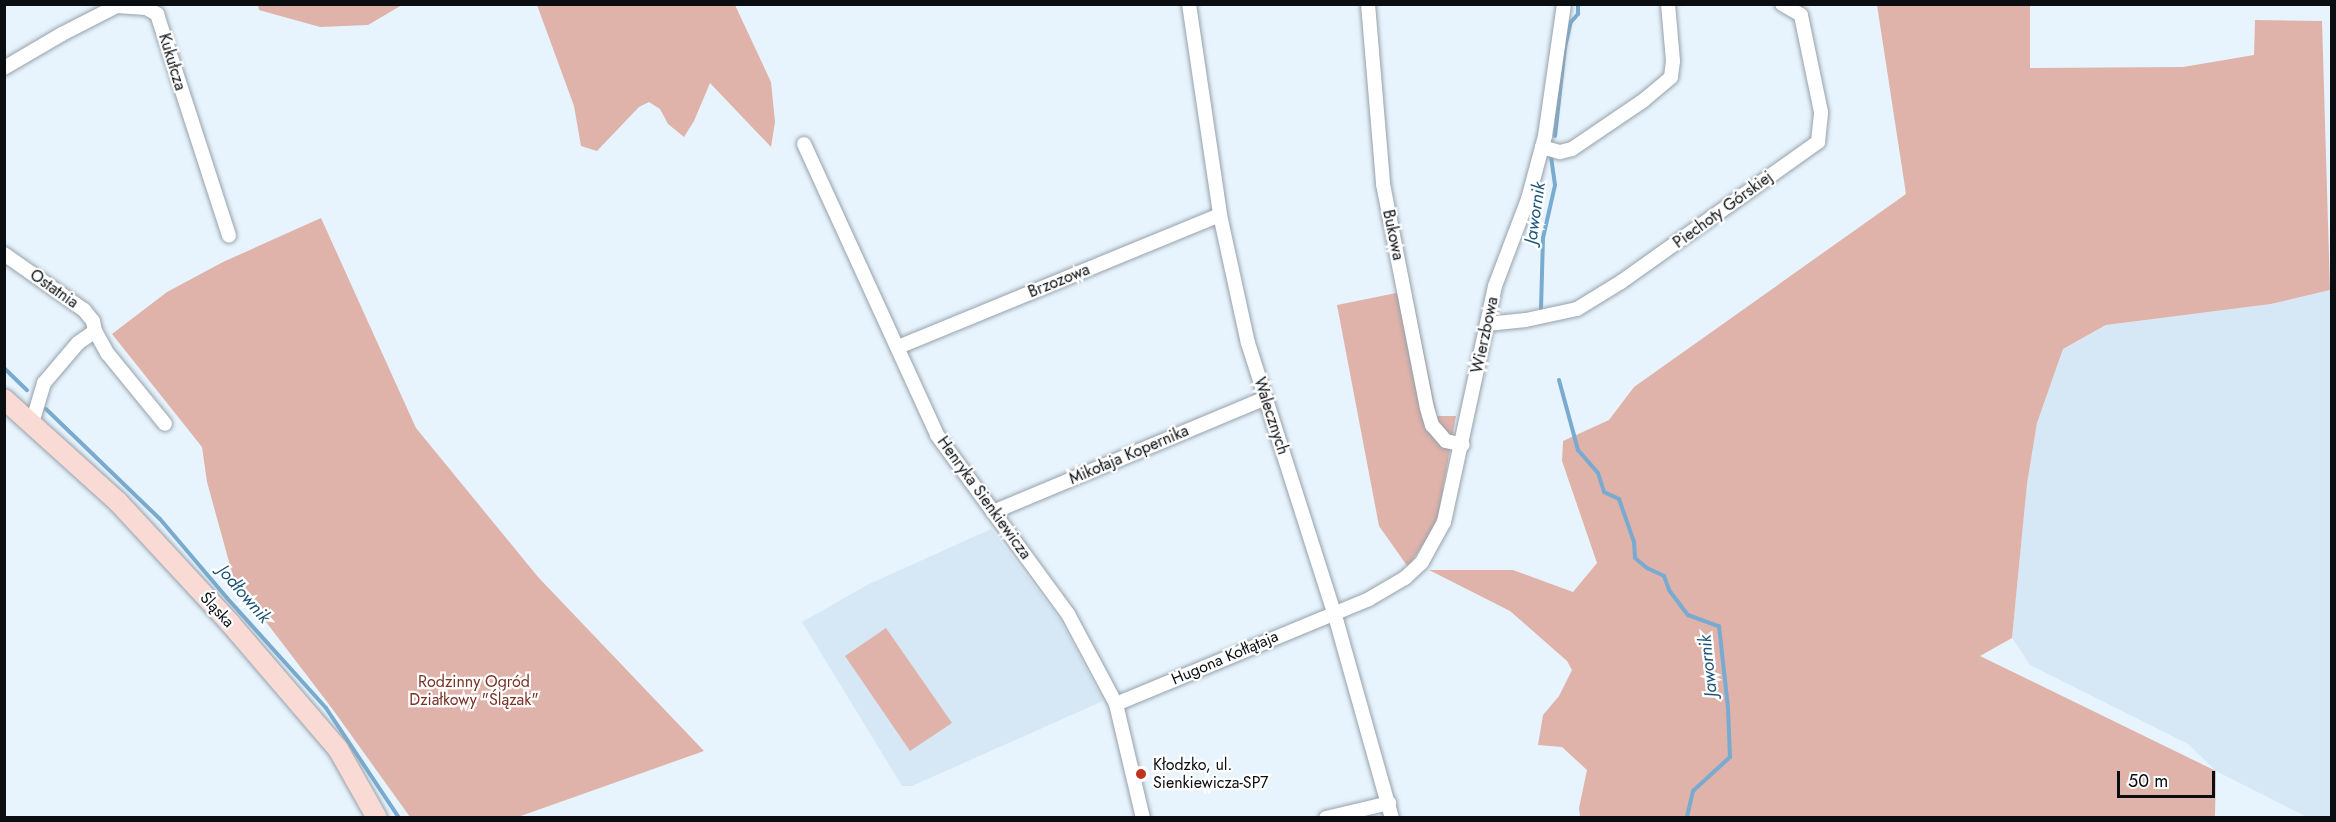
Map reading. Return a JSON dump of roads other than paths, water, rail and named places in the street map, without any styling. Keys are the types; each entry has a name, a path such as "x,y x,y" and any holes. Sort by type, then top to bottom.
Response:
{"street":[{"name":"Walecznych","path":"1189,4 1220,215 1248,343 1334,612 1392,818"},
{"name":"Bukowa","path":"1368,4 1383,183 1427,408 1432,425 1446,441 1463,445"},
{"name":"Wierzbowa","path":"1334,612 1369,599 1405,578 1422,562 1444,522 1463,445 1496,286 1528,199 1542,147 1564,4"},
{"path":"1542,147 1560,152 1572,149 1644,100 1671,77 1673,61 1668,4"},
{"name":"Piechoty Górskiej","path":"1487,324 1526,320 1576,309 1621,282 1818,142 1821,112 1801,15 1782,4"},
{"name":"Kukułcza","path":"4,68 62,34 117,6 146,8 157,14 229,236"},
{"name":"Henryka Sienkiewicza","path":"804,144 937,435 1068,614 1116,704 1143,818"},
{"name":"Brzozowa","path":"898,347 1220,215"},
{"name":"Ostatnia","path":"4,254 84,310 93,321 95,331 108,354 165,424"},
{"path":"32,423 44,382 78,343 95,331"},
{"name":"Mikołaja Kopernika","path":"993,512 1265,398"},
{"name":"Śląska","path":"4,399 118,502 230,623 338,749 377,818"},
{"name":"Hugona Kołłątaja","path":"1116,704 1334,612"},
{"path":"1326,818 1389,803"}],"waterway":[{"name":"Jawornik","path":"1555,136 1565,47 1571,22 1578,14 1578,4"},
{"name":"Jawornik","path":"1541,309 1543,238 1555,185 1551,158"},
{"name":"Jodłownik","path":"4,368 27,390"},
{"name":"Jawornik","path":"1559,380 1578,450 1598,473 1604,492 1619,499 1634,542 1635,558 1647,568 1664,576 1669,590 1688,615 1719,626 1728,708 1730,757 1693,791 1687,818"},
{"name":"Jodłownik","path":"46,409 160,519 326,708 399,818"}],"place":[{"name":"Kłodzko, ul. Sienkiewicza-SP7","path":"1141,774"}],"park label":[{"name":"Rodzinny Ogród Działkowy \"Ślązak\"","path":"474,691"}]}
